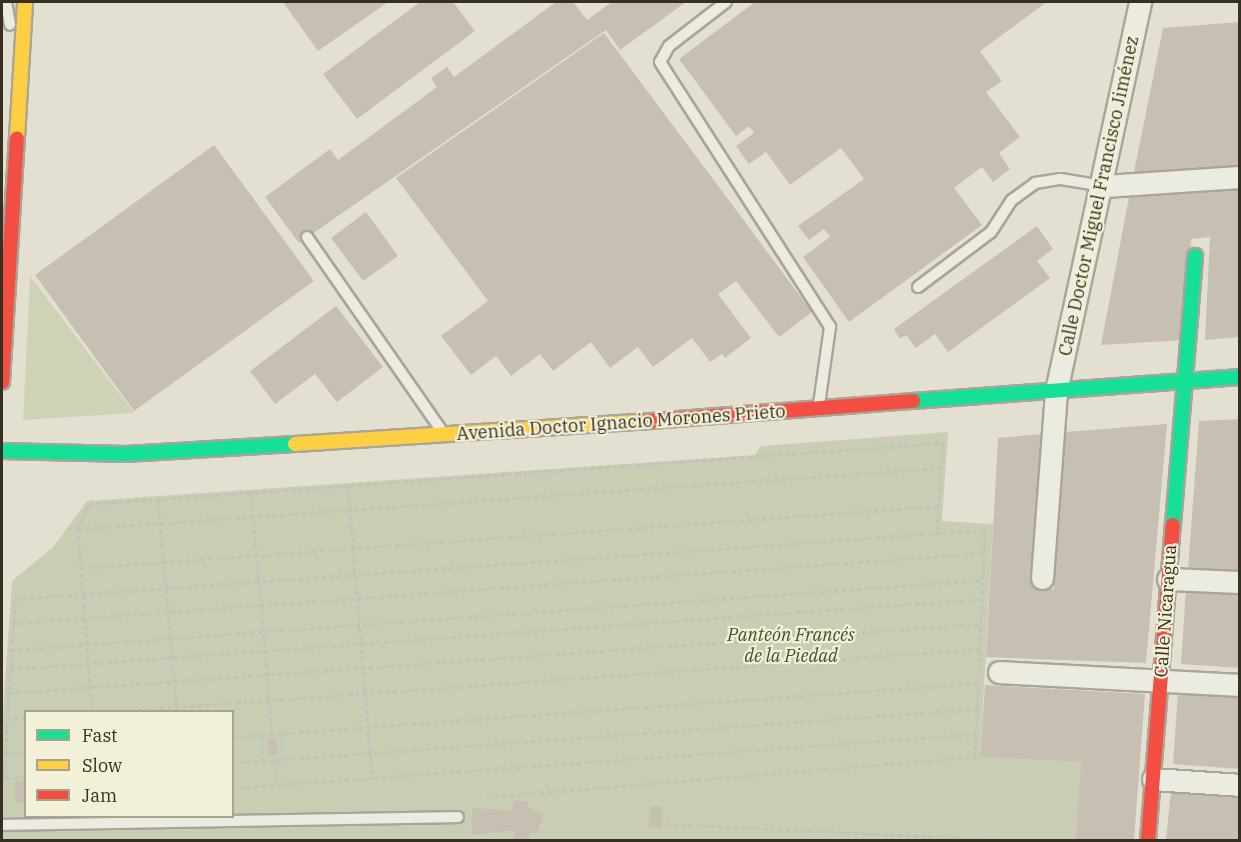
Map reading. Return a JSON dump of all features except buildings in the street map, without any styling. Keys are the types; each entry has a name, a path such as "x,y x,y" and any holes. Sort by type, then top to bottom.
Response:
{"main road":[{"path":"2,382 25,2"},
{"name":"Calle Nicaragua","path":"1148,840 1195,256"},
{"name":"Avenida Doctor Ignacio Morones Prieto","path":"2,451 126,454 445,436 1239,377"}],"street":[{"name":"Calle Doctor Miguel Francisco Jiménez","path":"1041,578 1056,391 1104,186 1140,2"},
{"path":"1104,186 1239,177"},
{"path":"1168,579 1239,582"},
{"path":"999,672 1239,685"},
{"path":"1153,779 1239,785"}],"lane":[{"path":"2,16 6,2 13,41 2,217"},
{"path":"726,2 669,46 660,62 830,327 817,409"},
{"path":"918,287 991,232 1012,200 1035,183 1061,179 1104,186"},
{"path":"307,237 445,436"},
{"path":"2,825 458,817"}],"path":[{"path":"92,710 78,529 89,504 943,442 937,533"},
{"path":"78,529 942,468"},
{"path":"348,485 372,778"},
{"path":"251,492 272,734"},
{"path":"158,499 176,709"},
{"path":"81,568 939,506"},
{"path":"24,777 4,779 15,600 985,530 975,757 487,797"},
{"path":"13,623 984,553"},
{"path":"11,650 983,580"},
{"path":"10,669 982,599"},
{"path":"9,693 981,624"},
{"path":"142,710 980,649"},
{"path":"234,737 978,683"},
{"path":"234,763 977,709"},
{"path":"7,719 24,717"},
{"path":"282,733 284,759"},
{"path":"234,788 976,734"},
{"path":"262,735 263,760"},
{"path":"5,753 24,752"},
{"path":"275,760 277,785"},
{"path":"666,824 968,840 1007,840"}],"green space":[{"path":"30,276 134,413 23,420"},
{"name":"Panteón Francés de la Piedad","path":"948,432 942,521 993,524 980,757 1081,762 1075,840 2,840 2,727 12,581 54,546 87,501 755,455 761,446"}],"traffic: fast":[{"path":"1173,525 1195,256"},
{"path":"913,401 1240,377"},
{"path":"2,451 126,454 295,444"}],"traffic: slow":[{"path":"17,138 25,2"},
{"path":"295,444 639,422"}],"traffic: jam":[{"path":"2,382 17,138"},
{"path":"639,422 913,401"},
{"path":"1148,840 1173,525"}]}
